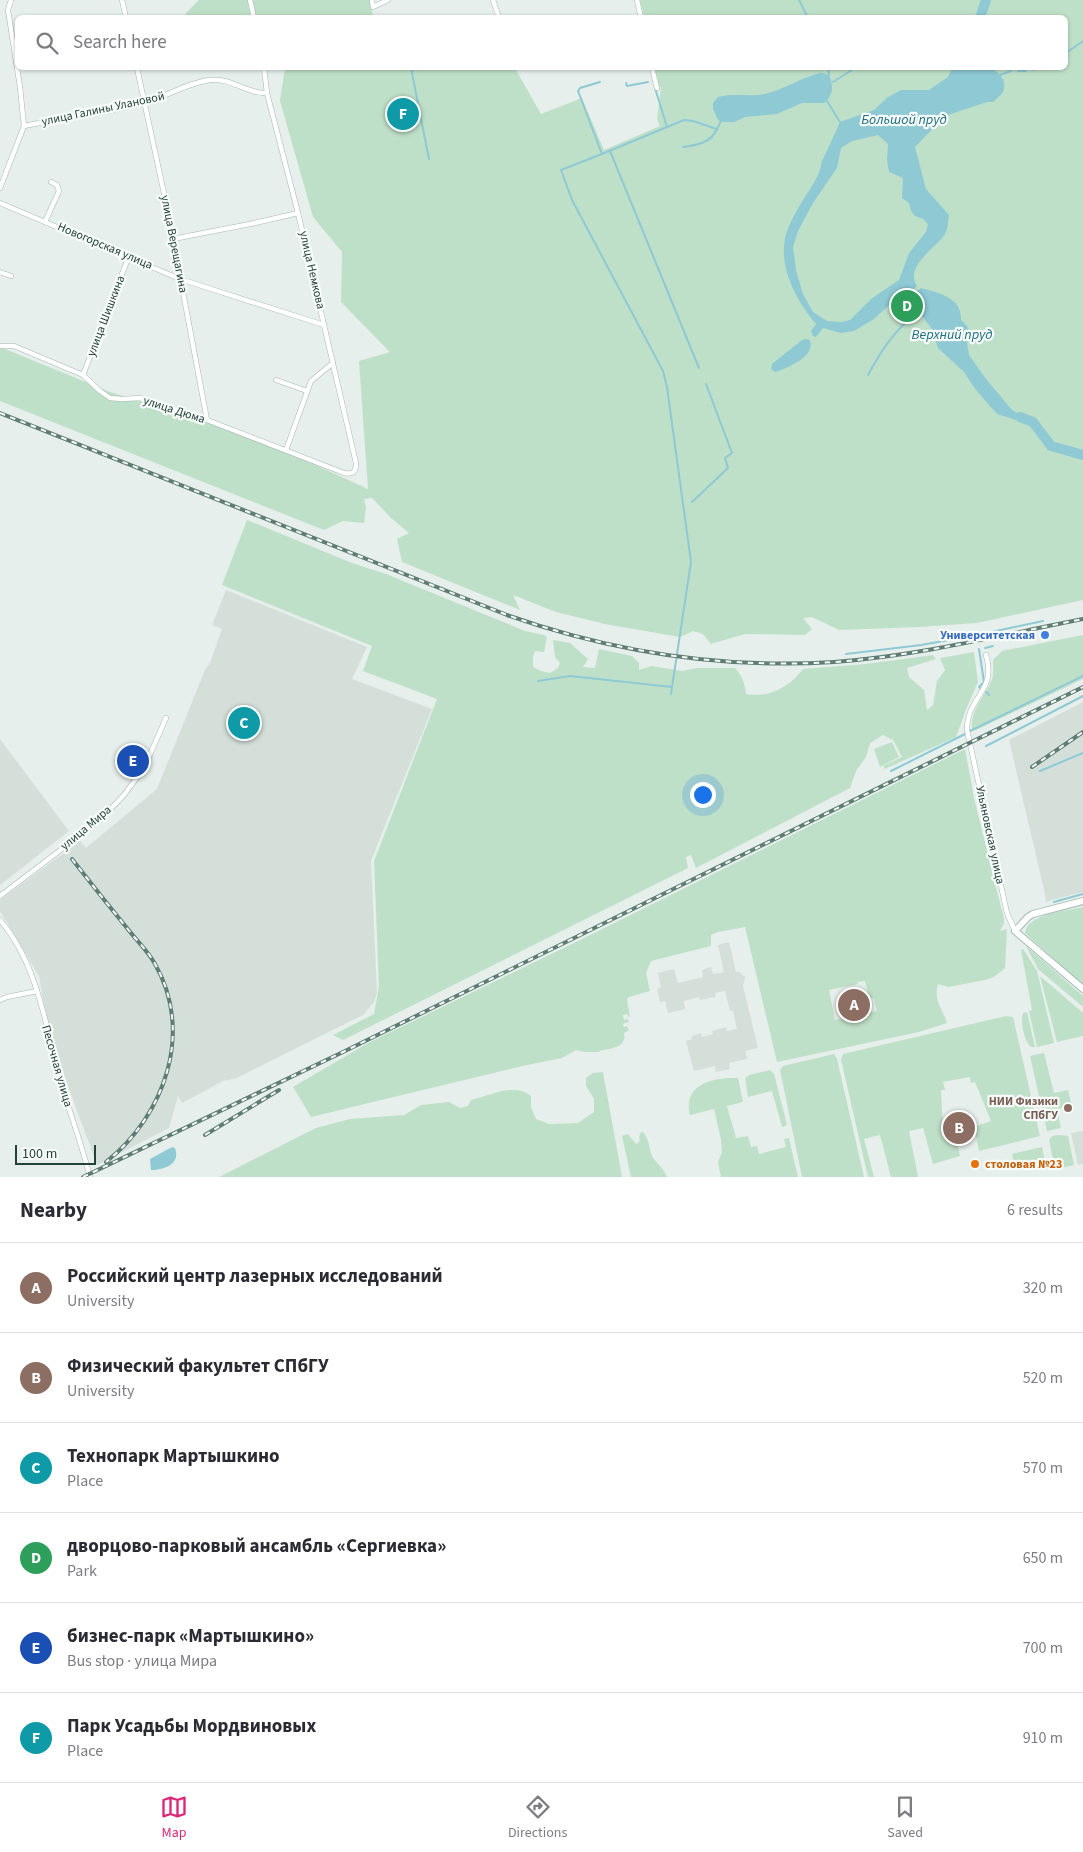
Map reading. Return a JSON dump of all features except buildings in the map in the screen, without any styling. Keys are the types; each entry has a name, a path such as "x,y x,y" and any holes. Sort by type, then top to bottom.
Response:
{"street":[{"path":"11,0 8,10 15,55"},
{"path":"122,0 125,15"},
{"path":"250,0 253,15"},
{"path":"372,0 373,7 388,0"},
{"path":"493,0 498,15"},
{"path":"637,0 640,15"},
{"path":"0,188 24,126 17,70"},
{"name":"улица Верещагина","path":"137,70 173,238 207,420"},
{"name":"улица Немкова","path":"264,70 267,93 298,213 356,463 354,473"},
{"path":"652,70 657,88"},
{"name":"улица Галины Улановой","path":"24,126 145,102 212,80 232,82 257,94 267,93"},
{"path":"45,222 59,191 57,185 51,182"},
{"name":"Новогорская улица","path":"0,203 180,279 324,325"},
{"path":"173,238 298,213"},
{"name":"улица Шишкина","path":"83,375 129,256"},
{"path":"0,272 11,276"},
{"name":"улица Дюма","path":"0,346 14,346 83,375 110,398 122,400 140,398 207,420 344,473 354,473"},
{"path":"286,450 310,381 333,363"},
{"path":"276,380 307,391"},
{"name":"Ульяновская улица","path":"986,655 989,664 989,677 967,720 967,730 1007,913 1015,931 1083,989"},
{"name":"улица Мира","path":"0,896 100,820 124,795 144,768 166,718"},
{"path":"1015,931 1024,920 1033,914 1083,902"},
{"path":"0,920 11,932 32,973 37,991 0,1000"},
{"name":"Песочная улица","path":"37,991 90,1177"}],"shaded area":[{"path":"226,590 367,647 352,679 432,709 371,861 377,993 374,1002 363,1015 237,1078 223,1081 182,1103 178,1096 169,1128 97,1165 64,1075 45,1009 39,976 0,911 0,900 80,841 86,848 157,789 205,670 210,663 222,629 212,625"},
{"path":"1083,702 1083,892 1045,902 1046,898 1009,740"},
{"path":"0,739 69,831 0,885"},
{"path":"729,942 736,972 745,977 743,986 758,1048 745,1051 747,1059 729,1063 730,1069 716,1072 715,1066 694,1071 686,1041 692,1039 692,1036 701,1033 702,1037 713,1034 712,1031 726,1027 727,1031 737,1029 733,1011 730,1011 725,991 715,993 716,997 700,1000 699,997 684,1001 685,1009 668,1013 665,1001 660,1002 657,989 661,987 658,973 674,969 678,983 703,977 702,970 711,967 713,974 724,972 718,945"},
{"path":"1083,1131 1083,1164 1078,1165 1071,1133"}],"green space":[{"path":"199,0 370,0 373,15 186,15"},
{"path":"640,0 1083,0 1083,600 977,623 919,627 839,630 812,617 803,618 812,629 805,635 745,634 711,644 703,634 693,631 680,637 605,624 556,612 513,595 520,610 402,562 397,539 409,533 372,498 364,499 366,508 364,523 343,521 324,530 0,401 0,348 110,392 234,428 368,489 359,361 390,352 341,302 342,252 313,217 280,101 285,70 516,70 541,114 582,98 604,150 660,126 657,119 661,87 659,87 655,70 1068,70 1068,15 643,15"},
{"path":"247,520 525,631 544,635 547,637 544,652 535,651 533,667 550,673 558,668 560,663 555,657 553,640 570,643 588,659 583,667 595,668 599,649 632,656 639,663 639,670 652,666 682,671 697,668 735,668 743,680 746,694 754,695 778,690 797,676 803,669 866,664 933,655 936,659 907,668 909,677 924,690 927,710 933,705 937,681 945,670 940,658 974,652 978,682 956,737 885,769 883,766 902,757 893,740 883,735 870,743 866,757 856,771 850,788 696,868 691,855 686,857 688,868 343,1040 333,1035 374,1014 379,986 374,861 437,699 363,671 372,646 222,585"},
{"path":"1083,635 1083,679 976,730 972,730 976,709 993,677 993,660 1002,651"},
{"path":"892,742 899,757 880,767 874,749"},
{"path":"965,749 974,798 1004,919 1000,931 1007,929 1005,968 994,977 985,980 948,987 938,984 937,996 947,1023 919,1032 777,1062 745,927 711,935 711,946 651,961 646,973 650,991 627,999 630,1018 627,1014 623,1015 624,1020 628,1019 629,1022 623,1025 624,1027 627,1026 629,1030 624,1033 623,1042 617,1047 600,1052 576,1050 562,1058 311,1117 293,1087 368,1043","holes":["865,981 869,998 874,998 877,1011 835,1020 829,990"]},
{"path":"1083,907 1083,985 1025,933 1028,926 1040,917"},
{"path":"1026,946 1083,996 1083,1007 1038,969"},
{"path":"1023,949 1037,971 1054,1043 1037,1047 1029,1011 1032,1010 1021,950"},
{"path":"1040,976 1083,1013 1083,1036 1057,1042"},
{"path":"1027,1012 1035,1047 1031,1047 1023,1031 1022,1017 1023,1013"},
{"path":"1006,1016 1013,1017 1040,1136 979,1151 974,1127 991,1121 975,1082 971,1083 970,1077 943,1082 945,1090 941,1090 943,1133 955,1132 960,1156 933,1164 923,1128 909,1131 918,1177 891,1177 880,1135 864,1139 874,1177 868,1177 841,1060 843,1054"},
{"path":"1044,1053 1054,1093 1068,1090 1072,1106 1057,1109 1061,1128 1047,1131 1030,1056"},
{"path":"834,1054 837,1059 864,1177 802,1177 780,1070 783,1066"},
{"path":"770,1070 774,1074 787,1125 782,1127 772,1091 748,1097 745,1078 749,1075"},
{"path":"603,1072 622,1177 219,1177 316,1128 350,1119 404,1115 421,1105 449,1102 460,1108 468,1106 471,1100 502,1091 517,1090 531,1096 531,1107 536,1119 549,1124 578,1123 594,1112 594,1099 586,1086 586,1078 593,1073"},
{"path":"738,1078 743,1102 727,1106 736,1138 748,1136 751,1147 757,1146 759,1154 786,1147 784,1139 789,1138 798,1177 721,1177 718,1162 722,1152 721,1140 714,1109 690,1115 689,1104 695,1089 702,1084 719,1079"},
{"path":"641,1132 647,1137 652,1156 667,1177 631,1177 622,1136 628,1134 636,1144 640,1141"},
{"path":"1052,1136 1068,1136 1074,1165 1057,1169 1054,1165 1049,1140"},
{"path":"1042,1147 1045,1162 1016,1169 1012,1154"}],"water":[{"name":"Большой пруд","path":"951,70 994,70 1001,76 1004,83 1004,89 993,102 987,102 945,116 915,147 926,189 949,215 945,234 918,264 914,279 917,286 909,292 900,295 874,319 854,331 841,333 823,328 816,337 813,336 811,331 816,324 793,288 784,257 784,242 792,220 817,176 840,122 874,110 888,97 901,90 929,90 948,77","holes":["878,135 888,144 887,160 889,172 903,178 902,198 909,203 911,211 915,216 923,219 928,224 926,232 909,253 899,280 871,299 850,320 841,322 827,321 813,312 803,294 796,270 793,247 798,231 813,203 837,168 841,148 852,141"]},
{"path":"821,73 829,75 832,83 831,94 824,103 802,103 777,114 745,117 734,122 718,120 713,109 713,103 718,97 765,94"},
{"name":"Верхний пруд","path":"921,288 948,297 958,306 961,320 967,326 970,334 967,343 969,355 1012,410 1033,422 1016,420 997,414 976,390 964,372 938,348 932,329 918,311 911,297"},
{"path":"802,340 810,340 811,346 805,357 793,365 775,372 771,369 772,364"},
{"path":"172,1147 175,1148 176,1154 173,1162 161,1169 151,1170 150,1159"}],"waterway":[{"path":"799,0 806,15"},
{"path":"981,15 986,0"},
{"path":"1068,52 1083,41"},
{"path":"411,70 429,159"},
{"path":"828,70 829,75"},
{"path":"833,82 852,70"},
{"path":"1000,75 1011,71"},
{"path":"1018,71 1026,71"},
{"path":"600,82 580,88 578,91 602,154 684,120 717,129 721,121"},
{"path":"626,83 627,86 648,82"},
{"path":"655,88 667,127"},
{"path":"827,101 840,122"},
{"path":"683,147 707,140 717,129"},
{"path":"610,151 699,368"},
{"path":"538,681 570,676 672,687 691,562 667,387 663,371 572,200 561,170 602,154"},
{"path":"868,375 890,340 918,311"},
{"path":"692,502 728,468 725,458 732,453 706,384"},
{"path":"1020,417 1033,422 1051,446 1083,455"},
{"path":"982,634 1043,621"},
{"path":"846,654 921,645 977,635"},
{"path":"985,648 993,646"},
{"path":"979,649 984,682 979,687 981,689"},
{"path":"970,731 1083,676"},
{"path":"671,694 672,687"},
{"path":"986,692 989,695"},
{"path":"986,746 1083,696"},
{"path":"891,771 965,734"},
{"path":"1040,771 1083,753"},
{"path":"1054,902 1083,894"}],"railway":[{"path":"0,413 507,615 547,628 627,648 709,660 751,663 834,662 928,650 1083,619"},
{"path":"83,1177 343,1052 1083,687"},
{"path":"1032,767 1083,732"},
{"path":"72,859 152,959 167,990 172,1017 172,1044 167,1071 158,1097 144,1121 127,1143 106,1162"},
{"path":"205,1135 279,1090"}],"place":[{"name":"Парк Усадьбы Мордвиновых","path":"403,114"},
{"name":"дворцово-парковый ансамбль «Сергиевка»","path":"907,306"},
{"name":"Университетская","path":"1045,635"},
{"name":"Технопарк Мартышкино","path":"244,723"},
{"name":"бизнес-парк «Мартышкино»","path":"133,761"},
{"name":"Российский центр лазерных исследований","path":"854,1005"},
{"name":"НИИ Физики СПбГУ","path":"1068,1108"},
{"name":"Физический факультет СПбГУ","path":"959,1128"},
{"name":"столовая №23","path":"975,1164"}]}
